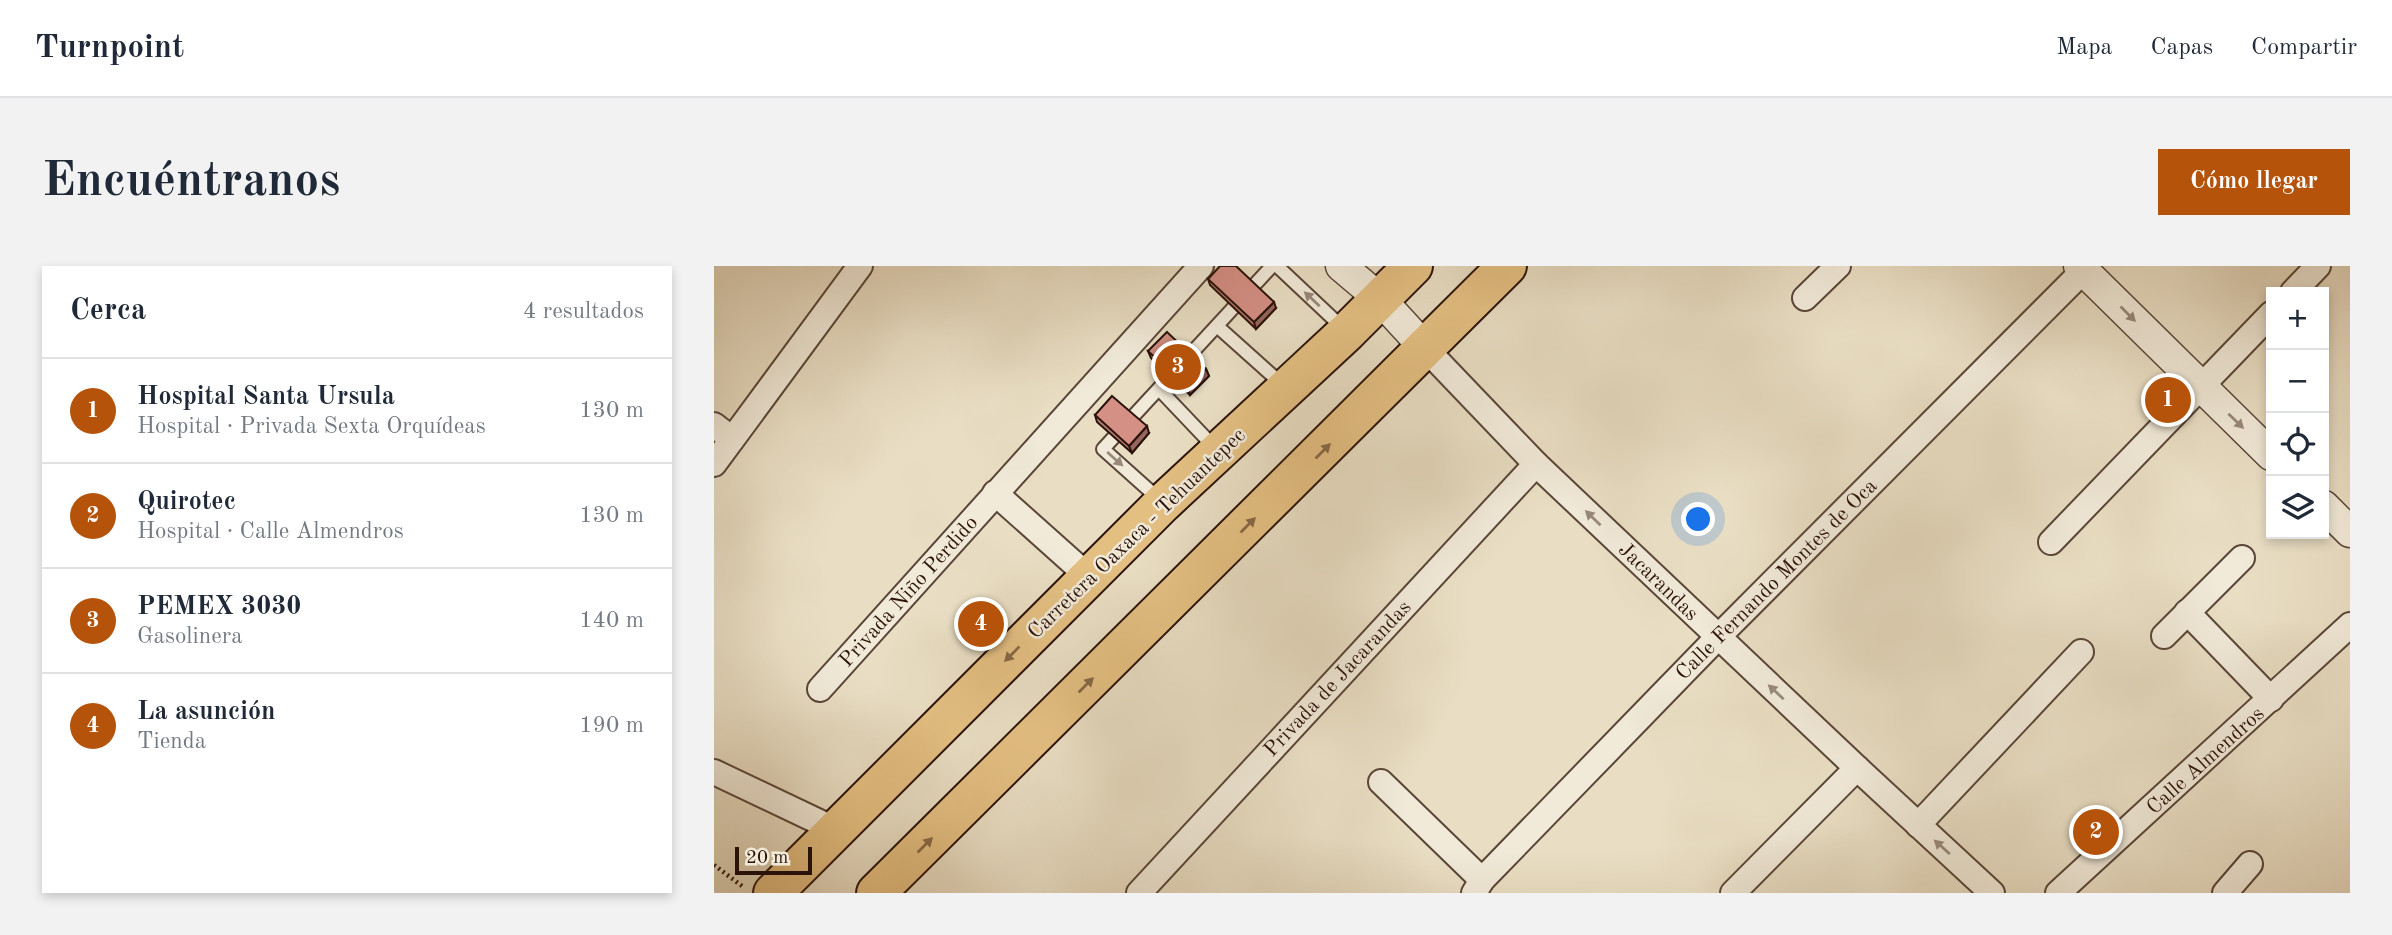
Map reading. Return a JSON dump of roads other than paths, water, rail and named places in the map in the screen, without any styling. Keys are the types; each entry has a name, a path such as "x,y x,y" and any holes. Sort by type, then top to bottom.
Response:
{"main road":[{"name":"Carretera Oaxaca - Tehuantepec","path":"773,893 1163,503 1347,332 1413,266"},
{"path":"876,893 1507,266"}],"street":[{"path":"714,464 723,432 860,266"},
{"name":"Privada Niño Perdido","path":"820,689 1201,266"},
{"path":"1341,266 1380,299 1426,348"},
{"path":"1805,298 1838,266"},
{"path":"2298,287 2318,266"},
{"path":"2084,267 2266,450"},
{"name":"Calle Fernando Montes de Oca","path":"1478,886 1718,637 2084,267"},
{"path":"2051,542 2266,319"},
{"name":"Jacarandas","path":"1426,348 1536,464 1992,893"},
{"name":"Privada de Jacarandas","path":"1139,893 1536,464"},
{"path":"995,493 1089,577"},
{"path":"2329,511 2350,532"},
{"path":"2164,636 2242,558"},
{"path":"2187,612 2272,699"},
{"name":"Calle Almendros","path":"2059,893 2350,625"},
{"path":"1917,825 2081,652"},
{"path":"1733,893 1857,768"},
{"path":"714,772 836,830"},
{"path":"1381,782 1478,886"},
{"path":"2225,893 2249,864"}],"lane":[{"path":"1163,503 1103,449 1272,266"},
{"path":"1277,266 1347,332"},
{"path":"1217,326 1287,388"},
{"path":"1159,388 1218,451"}],"place":[{"name":"PEMEX 3030","path":"1178,367"},
{"name":"Hospital Santa Ursula","path":"2168,400"},
{"name":"La asunción","path":"981,624"},
{"name":"Quirotec","path":"2096,832"}]}
